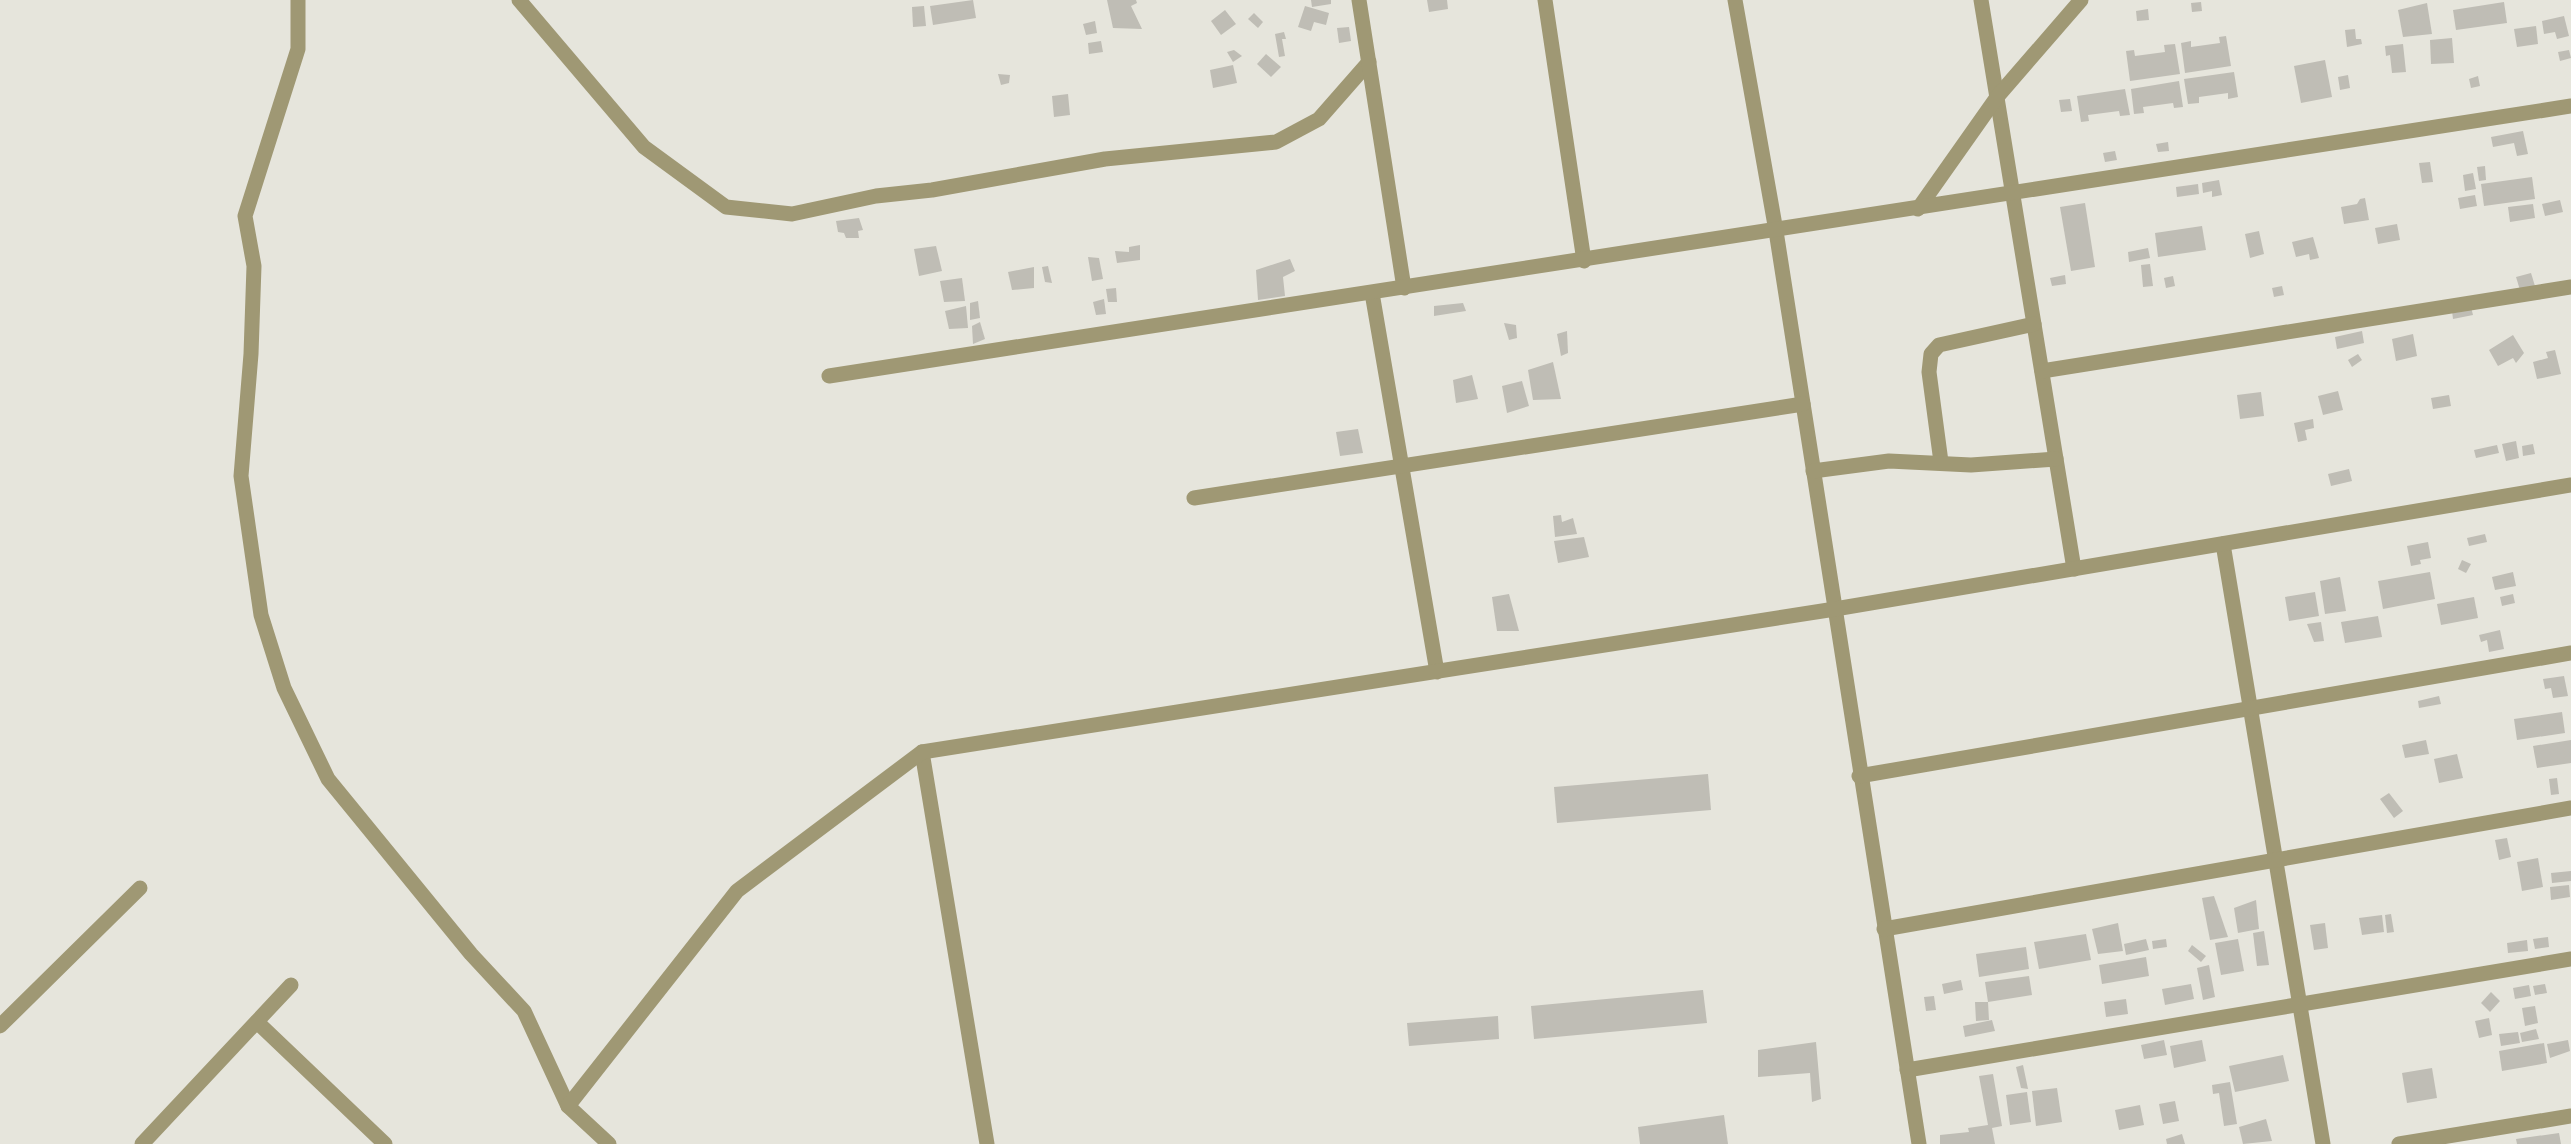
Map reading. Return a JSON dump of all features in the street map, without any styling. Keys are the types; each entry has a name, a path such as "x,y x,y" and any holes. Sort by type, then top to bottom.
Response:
{"street":[{"path":"298,0 298,49 245,216 254,266 252,354 241,476 261,615 284,688 328,779 471,954 524,1011 568,1106 609,1144"},
{"path":"519,0 644,147 726,207 792,214 876,196 932,190 1105,159 1276,142 1319,119 1369,62"},
{"path":"1359,0 1404,288"},
{"path":"1545,0 1584,261"},
{"path":"1735,0 1776,231 1918,1144"},
{"path":"1981,0 2074,569"},
{"path":"1918,209 1997,97 2081,0"},
{"path":"829,376 1584,261 2571,106"},
{"path":"2042,371 2571,287"},
{"path":"1372,293 1437,672"},
{"path":"1941,462 1929,372 1931,354 1939,345 2034,324"},
{"path":"1194,498 1803,404"},
{"path":"1813,471 1889,461 1971,465 2056,459"},
{"path":"568,1106 736,891 922,752 1835,609 2571,485"},
{"path":"2223,544 2323,1144"},
{"path":"1859,776 2571,653"},
{"path":"922,752 987,1144"},
{"path":"1884,929 2571,808"},
{"path":"0,1026 140,888"},
{"path":"1907,1070 2571,959"},
{"path":"145,1143 291,985"},
{"path":"257,1022 385,1144"},
{"path":"2399,1144 2571,1116"}],"building":[{"path":"973,0 976,18 933,25 930,6"},
{"path":"1107,0 1136,0 1137,3 1131,6 1142,29 1113,28"},
{"path":"1311,0 1331,0 1331,4 1312,7"},
{"path":"1427,0 1447,0 1448,9 1429,12"},
{"path":"2201,2 2202,11 2192,12 2191,3"},
{"path":"2504,2 2507,23 2456,30 2453,10"},
{"path":"2427,3 2432,34 2403,37 2398,10"},
{"path":"924,6 926,26 913,27 912,7"},
{"path":"1305,6 1329,13 1326,25 1314,22 1311,31 1298,27"},
{"path":"2148,9 2149,20 2137,21 2136,11"},
{"path":"1225,10 1236,24 1221,35 1211,21"},
{"path":"1254,13 1263,22 1258,28 1248,19"},
{"path":"2564,16 2569,36 2557,39 2555,32 2544,34 2542,21"},
{"path":"1095,21 1097,33 1086,35 1083,24"},
{"path":"2536,26 2538,44 2517,47 2514,29"},
{"path":"1349,27 1351,41 1339,43 1337,28"},
{"path":"2355,29 2356,39 2361,39 2362,44 2347,47 2345,30"},
{"path":"1284,32 1286,39 1282,39 1285,56 1279,57 1275,34"},
{"path":"2226,36 2231,66 2185,73 2181,43 2191,41 2191,47 2220,43 2219,37"},
{"path":"2452,38 2454,63 2431,64 2430,40"},
{"path":"1101,41 1103,52 1089,54 1088,43"},
{"path":"2175,44 2180,74 2130,81 2126,51 2134,50 2135,56 2165,52 2164,45"},
{"path":"2403,44 2406,72 2392,73 2390,55 2386,56 2385,46"},
{"path":"1234,50 1242,56 1233,62 1227,52"},
{"path":"2569,50 2571,58 2560,61 2558,52"},
{"path":"1266,54 1281,67 1271,77 1257,64"},
{"path":"2325,60 2332,97 2301,103 2294,66"},
{"path":"1233,65 1237,83 1213,88 1210,70"},
{"path":"2234,72 2238,97 2228,99 2228,93 2199,97 2199,103 2188,104 2184,79"},
{"path":"998,74 1010,75 1009,83 1001,85"},
{"path":"2348,75 2350,88 2340,90 2338,77"},
{"path":"2478,76 2480,86 2471,88 2469,79"},
{"path":"2179,81 2183,107 2174,108 2173,103 2143,107 2144,113 2134,114 2131,89"},
{"path":"2125,89 2130,115 2120,116 2119,111 2088,115 2089,121 2081,122 2077,96"},
{"path":"1068,94 1070,115 1054,117 1052,96"},
{"path":"2070,99 2072,111 2061,112 2059,100"},
{"path":"2523,131 2528,154 2517,156 2514,143 2493,147 2491,137"},
{"path":"2168,142 2169,151 2158,152 2156,144"},
{"path":"2115,151 2117,160 2105,162 2103,153"},
{"path":"2430,162 2433,182 2422,183 2419,163"},
{"path":"2485,166 2486,180 2479,181 2477,167"},
{"path":"2473,173 2476,189 2465,191 2463,175"},
{"path":"2532,177 2535,199 2484,206 2481,184"},
{"path":"2219,180 2222,195 2212,197 2212,191 2203,193 2202,183"},
{"path":"2198,184 2199,194 2177,197 2176,187"},
{"path":"2475,195 2477,206 2460,209 2458,198"},
{"path":"2365,198 2369,220 2344,224 2341,207 2357,204 2360,199"},
{"path":"2560,200 2563,212 2545,216 2542,204"},
{"path":"2085,203 2095,267 2071,271 2060,207"},
{"path":"2533,204 2535,218 2510,222 2508,207"},
{"path":"859,218 863,230 858,231 859,238 846,238 844,233 838,232 836,221"},
{"path":"2397,224 2400,240 2378,244 2375,228"},
{"path":"2202,226 2206,250 2158,257 2155,233"},
{"path":"2259,231 2264,254 2250,258 2245,234"},
{"path":"2313,237 2319,258 2310,260 2309,254 2296,257 2292,242"},
{"path":"1140,245 1140,260 1117,263 1115,251 1129,252 1129,247"},
{"path":"936,246 942,271 919,276 914,249"},
{"path":"2148,248 2150,258 2129,262 2128,252"},
{"path":"1088,257 1099,258 1103,279 1092,281"},
{"path":"1290,259 1295,271 1283,277 1285,296 1258,300 1256,270"},
{"path":"2150,264 2153,286 2143,287 2141,265"},
{"path":"1048,266 1052,283 1045,282 1042,267"},
{"path":"1034,267 1034,288 1012,290 1008,272"},
{"path":"2531,273 2535,286 2520,290 2516,277"},
{"path":"2065,275 2066,284 2052,286 2050,278"},
{"path":"2173,276 2175,286 2166,288 2164,278"},
{"path":"962,278 965,301 944,302 940,281"},
{"path":"2282,286 2284,295 2274,297 2272,288"},
{"path":"1116,288 1117,302 1108,302 1106,289"},
{"path":"1104,299 1106,314 1096,315 1093,302"},
{"path":"978,301 980,318 970,320 970,303"},
{"path":"1463,303 1466,311 1434,316 1434,306"},
{"path":"966,306 968,328 949,329 945,311"},
{"path":"2471,307 2473,315 2453,319 2452,311"},
{"path":"980,322 985,339 973,344 972,326"},
{"path":"1504,323 1516,325 1517,338 1509,340"},
{"path":"1567,331 1568,353 1561,356 1557,334"},
{"path":"2362,331 2364,343 2337,349 2335,337"},
{"path":"2413,334 2417,356 2396,361 2392,339"},
{"path":"2513,335 2524,353 2516,363 2513,358 2498,366 2489,350"},
{"path":"2555,350 2561,374 2537,379 2533,362 2548,358 2546,352"},
{"path":"2358,354 2362,360 2352,367 2348,360"},
{"path":"1553,362 1561,399 1533,400 1528,370"},
{"path":"1472,375 1478,399 1456,403 1453,380"},
{"path":"1522,381 1529,406 1507,413 1502,386"},
{"path":"2338,391 2343,410 2323,415 2318,396"},
{"path":"2261,392 2264,416 2240,419 2237,395"},
{"path":"2449,395 2451,406 2433,409 2431,398"},
{"path":"2313,419 2314,428 2305,430 2307,440 2298,442 2294,423"},
{"path":"1358,429 1363,453 1340,456 1336,432"},
{"path":"2516,441 2519,458 2506,461 2502,444"},
{"path":"2533,444 2535,454 2523,456 2522,446"},
{"path":"2497,445 2499,453 2476,458 2474,450"},
{"path":"2349,469 2352,481 2331,486 2328,474"},
{"path":"1561,515 1562,522 1573,518 1577,534 1555,537 1553,516"},
{"path":"2485,534 2487,542 2469,546 2467,538"},
{"path":"1584,537 1589,557 1558,563 1554,541"},
{"path":"2428,542 2431,558 2420,560 2421,564 2411,566 2407,546"},
{"path":"2462,560 2471,564 2466,573 2458,569"},
{"path":"2430,572 2435,599 2383,609 2378,581"},
{"path":"2513,572 2516,586 2495,590 2492,577"},
{"path":"2340,577 2346,611 2325,614 2320,581"},
{"path":"2315,592 2319,616 2289,621 2285,597"},
{"path":"1509,594 1519,631 1497,631 1492,597"},
{"path":"2513,594 2515,603 2502,606 2500,597"},
{"path":"2474,597 2478,618 2441,625 2437,604"},
{"path":"2378,616 2382,637 2345,643 2341,622"},
{"path":"2321,622 2324,641 2314,642 2307,624"},
{"path":"2500,630 2504,649 2489,652 2487,640 2481,642 2479,635"},
{"path":"2564,676 2568,696 2553,698 2551,688 2545,689 2543,679"},
{"path":"2439,696 2441,704 2419,708 2418,701"},
{"path":"2562,712 2565,733 2517,740 2514,719"},
{"path":"2426,740 2429,754 2405,758 2402,745"},
{"path":"2571,740 2571,763 2537,768 2533,746"},
{"path":"2457,754 2463,778 2439,783 2434,759"},
{"path":"1708,774 1711,810 1557,823 1554,787"},
{"path":"2557,778 2559,794 2551,795 2549,779"},
{"path":"2389,793 2403,811 2394,818 2380,799"},
{"path":"2507,838 2511,857 2499,860 2495,840"},
{"path":"2538,858 2543,887 2522,891 2517,862"},
{"path":"2571,871 2571,881 2552,883 2551,873"},
{"path":"2569,885 2570,897 2551,900 2550,887"},
{"path":"2214,896 2228,937 2210,940 2202,898"},
{"path":"2256,900 2259,929 2238,933 2234,908"},
{"path":"2391,914 2394,932 2387,933 2385,915"},
{"path":"2382,915 2384,932 2362,935 2359,918"},
{"path":"2118,923 2123,951 2098,954 2092,929"},
{"path":"2325,923 2328,948 2314,950 2310,925"},
{"path":"2264,931 2269,965 2257,966 2253,933"},
{"path":"2086,934 2091,960 2039,969 2034,942"},
{"path":"2548,937 2549,947 2535,949 2533,939"},
{"path":"2146,939 2149,950 2126,955 2124,944"},
{"path":"2166,939 2167,947 2153,949 2152,941"},
{"path":"2238,939 2244,971 2221,975 2215,943"},
{"path":"2527,940 2528,951 2508,953 2507,943"},
{"path":"2192,945 2206,956 2201,962 2188,951"},
{"path":"2026,947 2029,969 1979,977 1976,954"},
{"path":"2146,957 2149,976 2102,984 2099,965"},
{"path":"2209,965 2215,997 2203,1000 2197,968"},
{"path":"2029,976 2032,995 1988,1002 1985,982"},
{"path":"1961,980 1963,990 1944,994 1942,984"},
{"path":"2191,984 2194,999 2165,1005 2162,989"},
{"path":"2545,984 2547,993 2535,995 2533,986"},
{"path":"2529,985 2531,996 2515,999 2513,988"},
{"path":"1703,990 1707,1023 1534,1039 1531,1006"},
{"path":"2491,992 2500,1001 2490,1012 2481,1003"},
{"path":"1934,996 1936,1010 1926,1011 1924,997"},
{"path":"2126,999 2128,1014 2106,1017 2104,1002"},
{"path":"1975,1002 1988,1002 1989,1020 1976,1021"},
{"path":"2535,1006 2538,1023 2525,1026 2522,1008"},
{"path":"1498,1016 1499,1039 1409,1046 1407,1023"},
{"path":"2489,1018 2492,1035 2479,1038 2475,1021"},
{"path":"1992,1020 1995,1031 1965,1037 1963,1026"},
{"path":"2536,1029 2539,1039 2522,1042 2520,1033"},
{"path":"2518,1032 2520,1043 2501,1046 2499,1034"},
{"path":"2164,1040 2167,1055 2144,1059 2141,1045"},
{"path":"2202,1040 2206,1061 2174,1068 2170,1046"},
{"path":"2568,1040 2570,1051 2550,1058 2547,1044"},
{"path":"1816,1042 1821,1099 1812,1102 1810,1073 1758,1077 1758,1050"},
{"path":"2544,1043 2547,1063 2502,1071 2499,1051"},
{"path":"2283,1055 2289,1081 2235,1092 2229,1066"},
{"path":"2023,1065 2028,1089 2021,1088 2016,1067"},
{"path":"2432,1068 2437,1098 2407,1103 2402,1073"},
{"path":"1993,1074 2002,1126 1992,1128 1995,1144 1940,1144 1940,1135 1969,1132 1968,1128 1988,1125 1979,1076"},
{"path":"2230,1082 2237,1124 2224,1126 2219,1093 2213,1094 2212,1085"},
{"path":"2057,1088 2062,1122 2036,1126 2032,1091"},
{"path":"2027,1092 2031,1122 2010,1125 2006,1095"},
{"path":"2175,1101 2179,1121 2163,1124 2159,1104"},
{"path":"2140,1105 2144,1125 2119,1130 2115,1110"},
{"path":"1724,1115 1728,1144 1640,1144 1638,1127"},
{"path":"2266,1119 2272,1141 2243,1144 2239,1127"},
{"path":"2559,1133 2561,1144 2517,1144 2516,1139"},
{"path":"2182,1134 2185,1144 2167,1144 2166,1139"}]}
